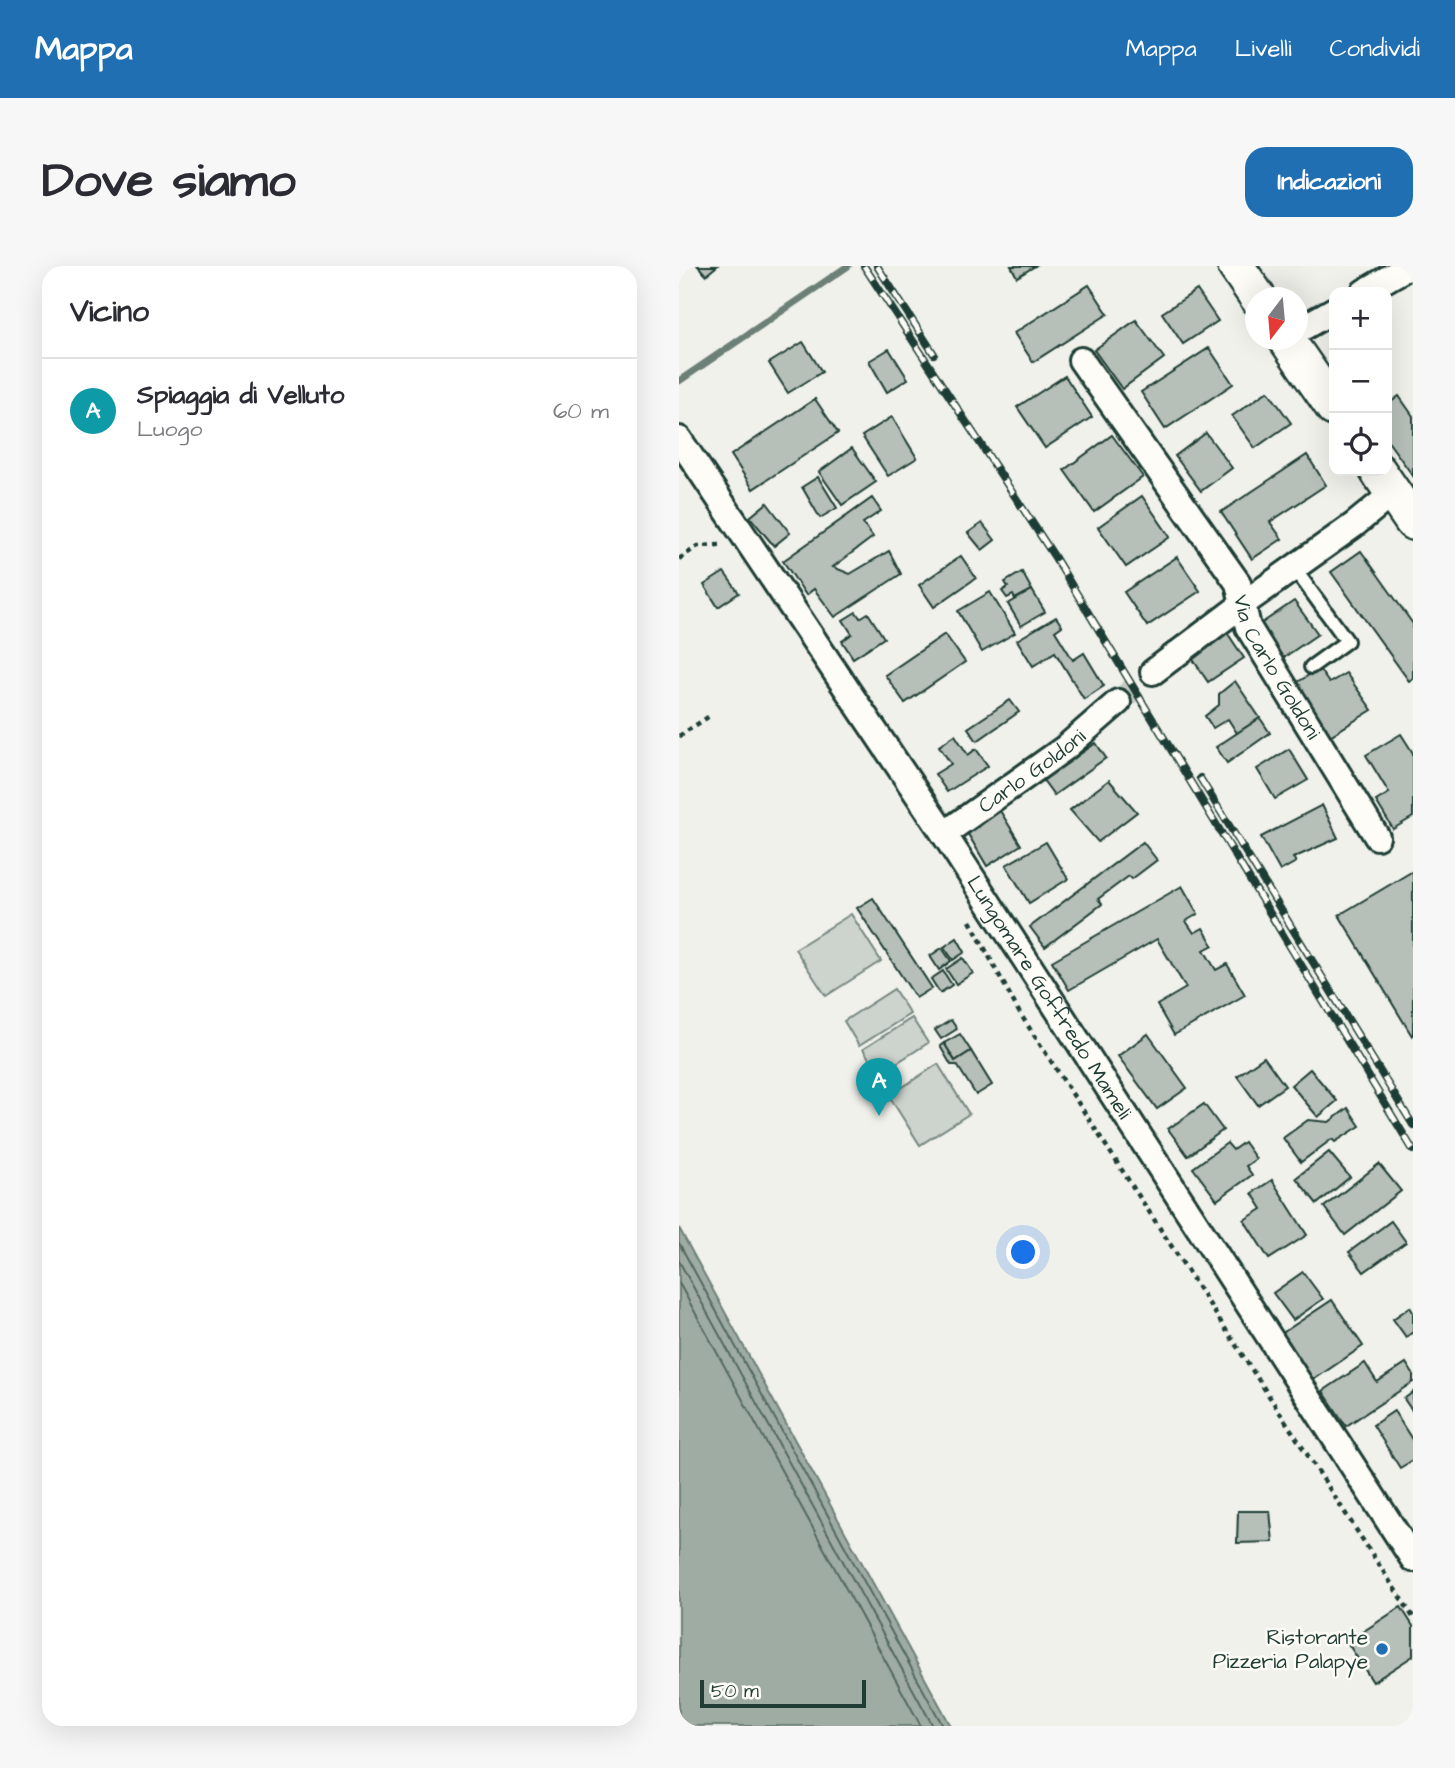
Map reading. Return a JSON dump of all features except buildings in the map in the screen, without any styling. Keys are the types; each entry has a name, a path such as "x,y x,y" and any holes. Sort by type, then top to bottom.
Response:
{"main road":[{"path":"1236,266 1250,287"},
{"path":"1294,350 1329,401"},
{"path":"1386,482 1413,522"}],"street":[{"path":"1373,287 1409,266"},
{"path":"1308,325 1329,313"},
{"name":"Via Carlo Goldoni","path":"1081,360 1238,583 1248,627 1377,837"},
{"name":"Lungomare Goffredo Mameli","path":"683,445 944,834 1413,1559"},
{"path":"1153,672 1354,525 1386,482"},
{"name":"Carlo Goldoni","path":"944,834 1065,748 1118,702"}],"lane":[{"path":"1294,568 1347,641 1311,667"}],"path":[{"path":"679,559 698,546 720,545"},
{"path":"679,736 711,715"},
{"path":"969,919 1019,1012 1413,1617"}],"shaded area":[{"path":"851,914 881,961 826,996 795,949"},
{"path":"894,989 910,1014 859,1046 844,1021"},
{"path":"912,1018 928,1043 879,1074 863,1049"},
{"path":"938,1064 969,1114 920,1145 889,1096"}],"water":[{"path":"679,1228 951,1726 679,1726"}],"waterway":[{"path":"679,381 848,266"}],"tunnel":[{"path":"1118,702 1153,672"}],"railway":[{"path":"864,266 1054,556 1413,1150"},
{"path":"877,266 934,354"},
{"path":"1200,778 1413,1125"}],"place":[{"name":"Spiaggia di Velluto","path":"879,1116"},
{"name":"Ristorante Pizzeria Palapye","path":"1382,1649"}]}
